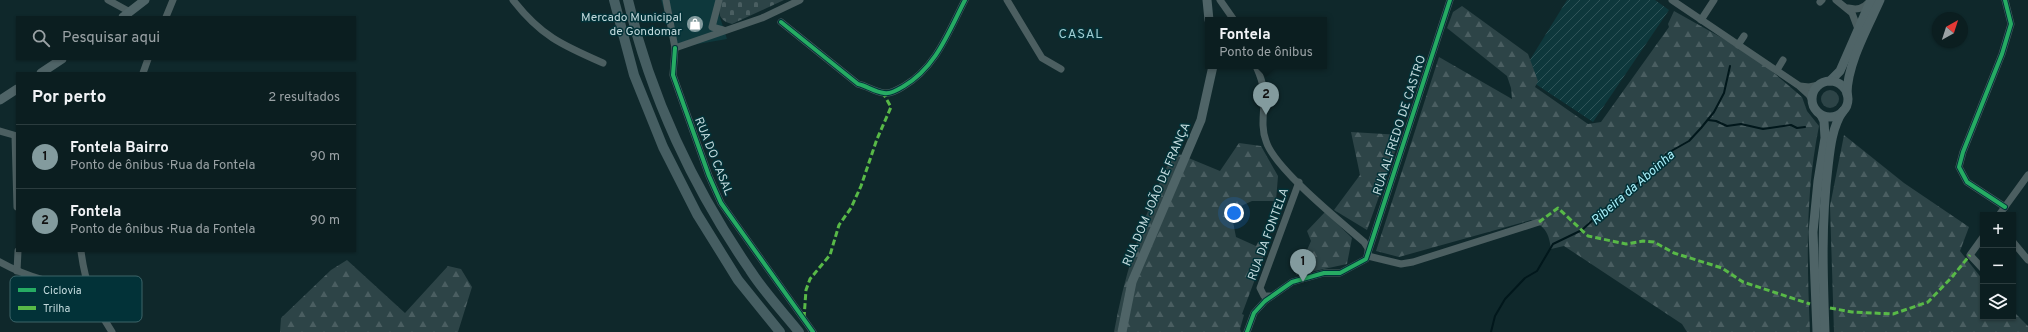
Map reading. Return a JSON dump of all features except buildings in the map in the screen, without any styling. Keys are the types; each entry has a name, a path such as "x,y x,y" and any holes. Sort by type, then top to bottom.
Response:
{"highway":[{"path":"614,0 634,75 663,147 697,214 738,280 780,332"},
{"path":"628,0 648,71 676,141 710,207 750,271 799,332"}],"main road":[{"path":"126,14 145,0"},
{"path":"1207,0 1209,17"},
{"path":"1825,332 1822,248 1823,208 1829,156 1837,121 1847,102 1848,79 1859,48 1880,0"},
{"path":"1843,111 1832,116 1821,114 1816,111 1812,100 1812,94 1819,85 1830,81 1840,71 1870,1"},
{"path":"42,72 60,60"},
{"name":"RUA DOM JOÃO DE FRANÇA","path":"1122,332 1132,282 1201,120 1212,69"},
{"path":"1830,81 1841,85 1847,95"},
{"path":"0,100 16,90"},
{"path":"1817,332 1813,232 1824,138 1824,121 1821,114"}],"street":[{"path":"108,0 126,14"},
{"path":"166,16 173,0"},
{"path":"512,0 527,19 548,36 603,63"},
{"name":"RUA DO CASAL","path":"666,0 675,48 673,75 709,176 721,203 813,332"},
{"path":"718,0 712,27 723,30"},
{"path":"675,48 723,30 762,18 800,0"},
{"path":"781,22 858,84 868,86 883,93 892,93 918,78 931,64 965,0"},
{"path":"1007,0 1042,58 1061,69"},
{"path":"1220,0 1232,17"},
{"name":"RUA ALFREDO DE CASTRO","path":"1368,256 1450,0"},
{"path":"1672,0 1777,70 1798,85 1809,95 1812,100"},
{"path":"1701,20 1714,0"},
{"path":"1836,0 1848,8 1856,10 1862,8 1870,1"},
{"path":"2004,207 1967,182 1959,167 1963,152 2002,54 2011,24 2005,0"},
{"path":"1848,8 1856,19 1858,29"},
{"path":"1738,45 1744,36"},
{"path":"144,72 148,60"},
{"path":"1777,70 1783,60"},
{"name":"RUA DA FONTELA","path":"1257,69 1262,81 1264,92 1263,131 1266,143 1284,168 1299,182 1260,288 1264,296 1270,296"},
{"path":"1798,85 1809,87 1819,85"},
{"path":"0,131 16,136"},
{"path":"2001,212 2028,175"},
{"path":"1247,332 1254,312 1270,296 1292,282 1324,273 1340,273 1366,259 1368,256 1368,248 1357,236 1299,182"},
{"path":"1368,256 1401,264 1413,262 1540,222"},
{"path":"1357,236 1366,238 1375,232"},
{"path":"1980,241 1970,255 1980,266"},
{"path":"2016,246 2028,260"},
{"path":"17,271 19,264 18,252"},
{"path":"82,252 86,276"},
{"path":"0,262 17,271 35,276"},
{"path":"106,322 112,332"}],"shaded area":[{"name":"Mercado Municipal de Gondomar","path":"661,0 722,0 718,11 727,39 675,48"},
{"path":"1567,0 1655,0 1669,10 1593,122 1528,79 1528,63"}],"green space":[{"path":"722,0 784,0 732,24 721,18 719,12"},
{"path":"1462,6 1528,54 1538,81 1535,87 1588,124 1601,122 1669,27 1668,24 1674,11 1740,48 1767,67 1802,97 1807,111 1819,126 1814,152 1809,203 1808,280 1810,332 1687,332 1682,324 1564,246 1551,249 1546,232 1540,225 1531,220 1399,257 1376,251 1439,57 1512,99 1511,88 1507,76 1447,28 1453,12"},
{"path":"1826,90 1834,90 1839,95 1837,106 1834,108 1826,108 1821,103 1821,95"},
{"path":"1351,132 1401,135 1367,230 1334,210 1360,175"},
{"path":"1844,135 1904,183 1969,227 1960,251 1980,276 1980,320 2016,320 2016,314 2028,326 2028,332 1834,332 1830,206"},
{"path":"1239,143 1261,146 1278,176 1276,201 1252,201 1241,206 1233,222 1236,237 1256,246 1258,242 1267,247 1242,314 1244,315 1240,329 1241,332 1114,332 1130,263 1154,195 1174,152 1220,171"},
{"path":"1325,212 1352,238 1347,264 1296,275 1311,241 1307,231"},
{"path":"347,260 405,313 448,266 461,269 472,287 458,332 280,332 281,318 331,270"}],"waterway":[{"name":"Ribeira da Aboinha","path":"1491,332 1495,316 1505,299 1525,278 1537,271 1553,244 1582,230 1608,206 1658,167 1666,154 1689,141 1701,128 1714,112 1724,93 1730,66"},
{"path":"1708,120 1716,121 1727,126 1741,124 1763,129 1791,125 1797,128 1805,127"}],"marked path":[{"path":"804,318 806,290 810,279 830,255 839,225 851,208 861,186 877,139 891,107 883,93"},
{"path":"1539,222 1558,208 1588,236 1626,244 1643,241 1654,242 1674,253 1722,268 1743,282 1810,304"},
{"path":"1830,308 1852,312 1893,314 1928,302 1952,277 1970,255"}],"cycle path":[{"path":"781,22 858,84 874,90 889,93 904,86 925,69 947,37 965,0"},
{"path":"1247,332 1254,313 1265,301 1292,282 1324,273 1340,273 1366,259 1450,0"},
{"path":"2005,0 2011,24 2002,54 1963,152 1959,167 1967,182 2005,207"},
{"path":"675,48 673,75 709,176 721,203 813,332"}],"place":[{"name":"Mercado Municipal de Gondomar","path":"695,24"},
{"name":"Fontela","path":"1266,115"},
{"name":"Fontela Bairro","path":"1303,282"}],"district":[{"name":"CASAL","path":"1081,33"}]}
